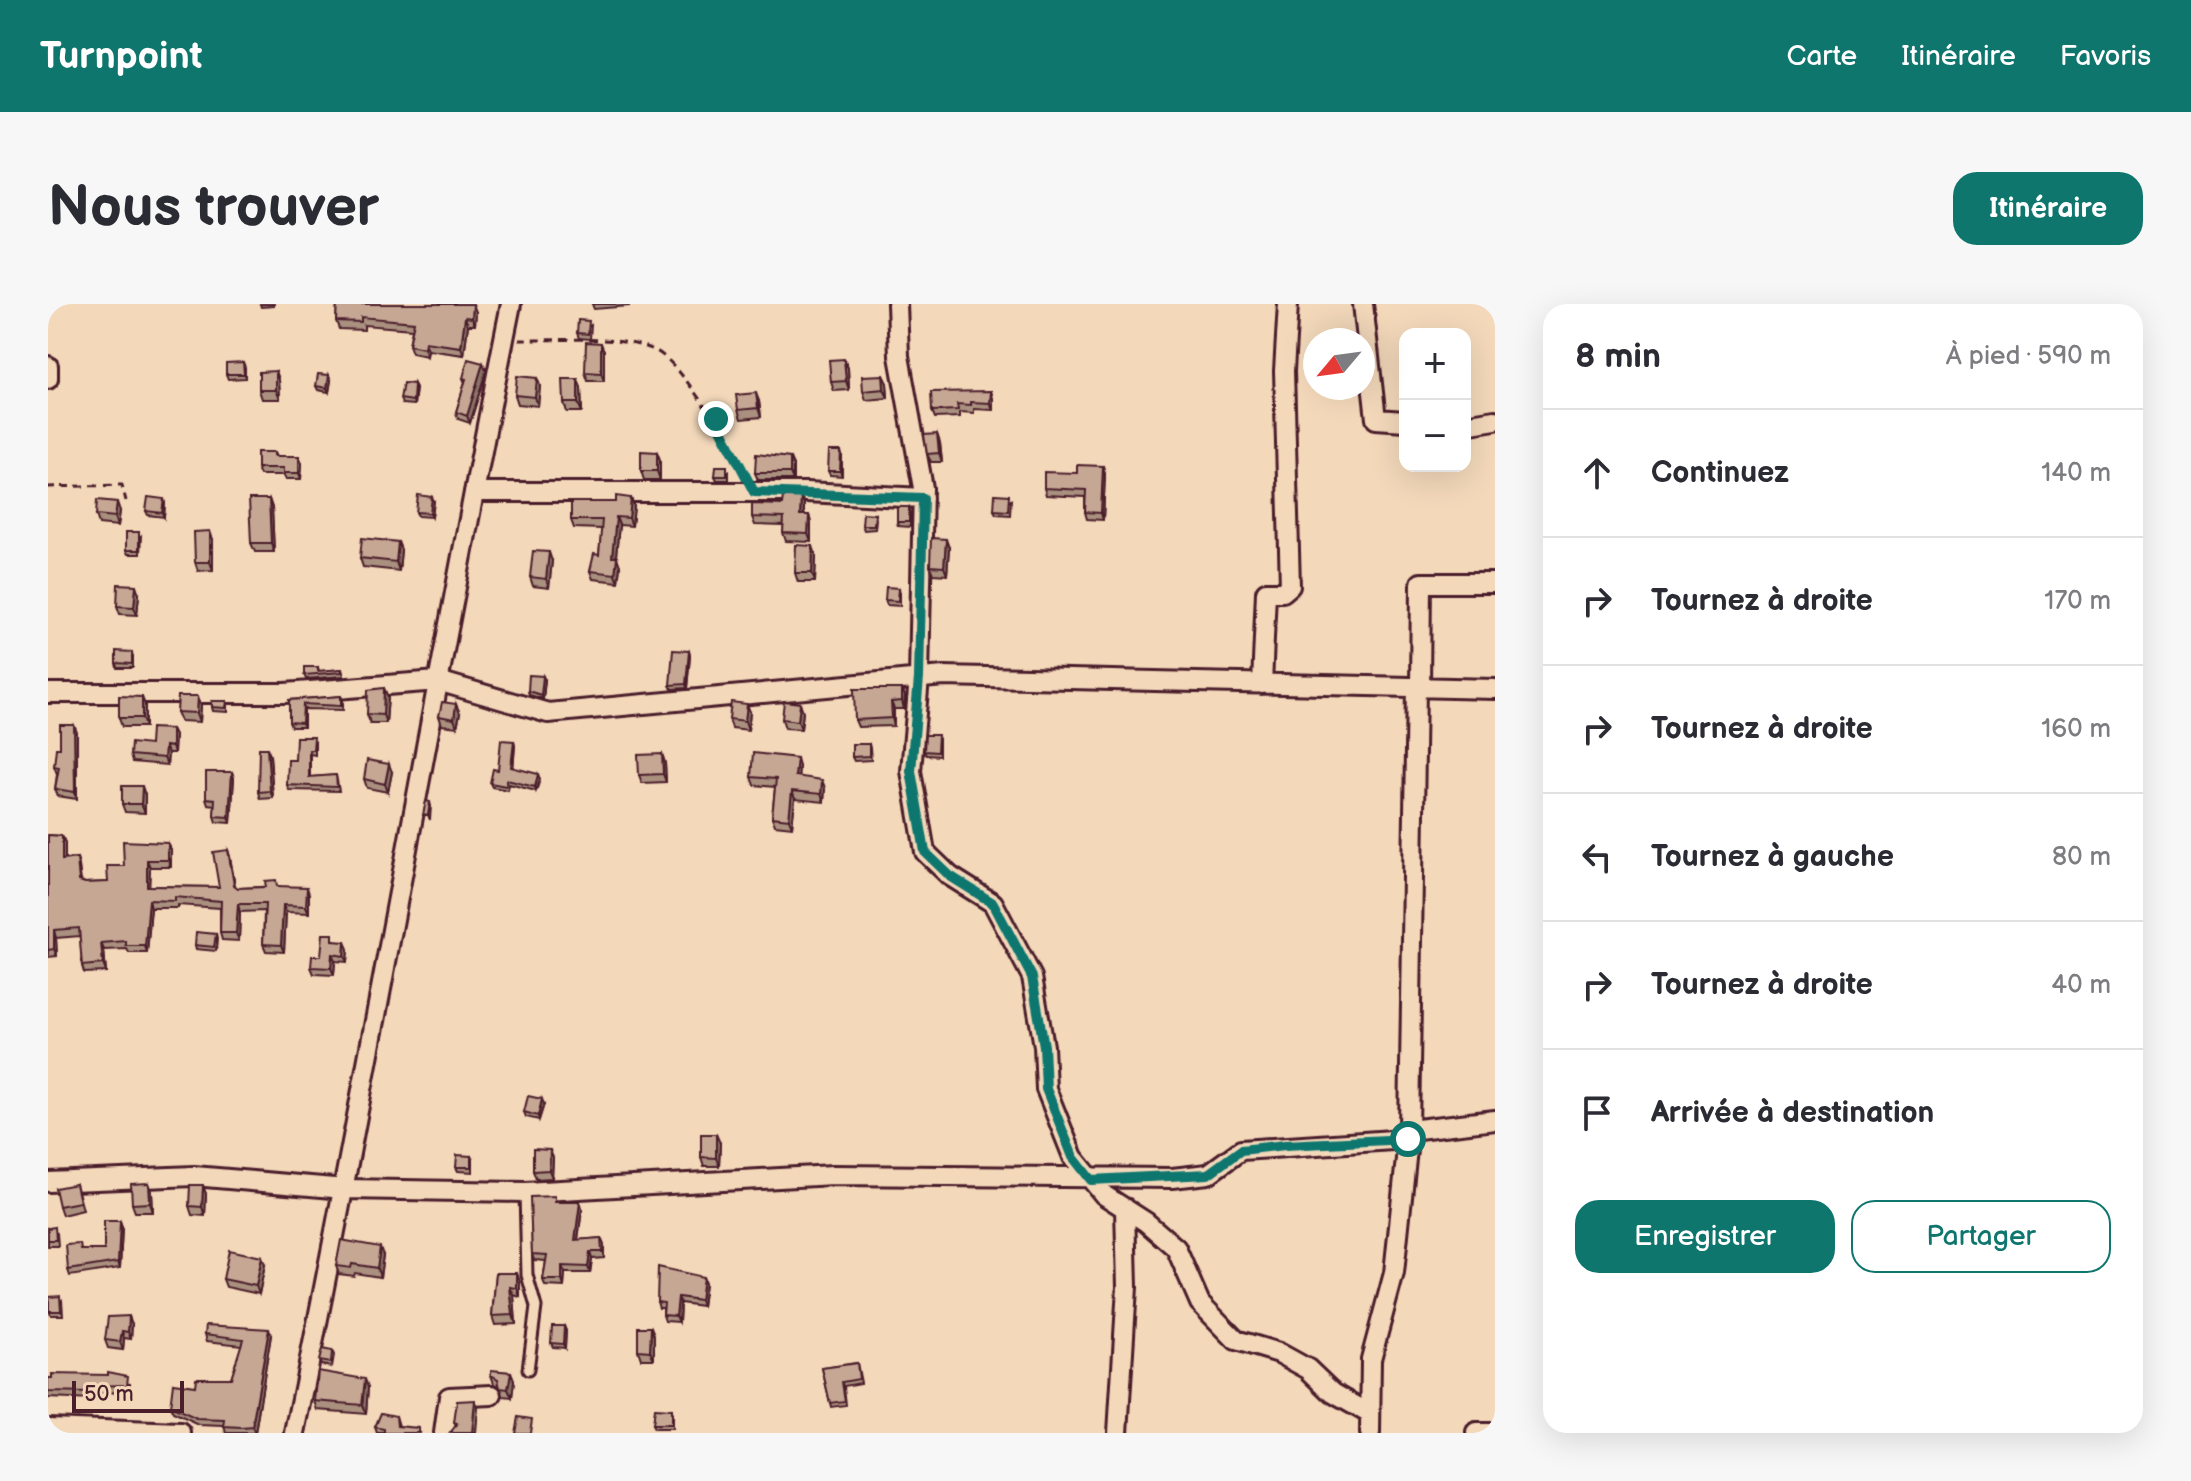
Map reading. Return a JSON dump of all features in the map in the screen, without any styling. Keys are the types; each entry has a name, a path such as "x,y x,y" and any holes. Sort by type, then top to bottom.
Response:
{"street":[{"path":"295,1433 345,1189 511,304"},
{"path":"897,304 899,356 923,498 919,678 911,771 925,852 950,876 993,903 1032,977 1044,1046 1046,1089 1073,1157 1104,1195 1176,1248 1200,1303 1236,1340 1279,1353 1308,1369 1370,1424"},
{"path":"1262,684 1266,592 1283,592 1290,586 1284,371 1288,304"},
{"path":"1363,304 1376,419 1399,421"},
{"path":"48,366 48,379"},
{"path":"1471,424 1495,420"},
{"path":"474,492 754,492 923,498"},
{"path":"1370,1424 1371,1359 1394,1273 1409,1134 1421,583 1495,583"},
{"path":"48,693 285,693 438,681 548,713 944,676 1495,689"},
{"path":"48,1182 194,1176 345,1189 525,1192 833,1175 1091,1180 1208,1174 1241,1150 1409,1134 1495,1120"},
{"path":"1118,1433 1127,1287 1125,1208"},
{"path":"444,1433 449,1397 492,1395"},
{"path":"48,1428 181,1433"},
{"path":"1476,1433 1491,1433"}],"lane":[{"path":"525,1192 527,1275 536,1307 528,1370"}],"path":[{"path":"504,340 628,342 658,351 716,419 754,492"},
{"path":"48,487 122,485 126,501"}],"building":[{"path":"337,304 473,304 472,318 465,317 461,347 425,342 424,348 409,345 414,322 361,317 361,322 336,321"},
{"path":"578,320 589,321 588,334 577,333"},
{"path":"586,342 601,343 601,373 585,372"},
{"path":"468,359 483,363 467,416 456,412 466,379 463,378"},
{"path":"844,359 846,381 831,382 829,360"},
{"path":"243,362 244,374 226,374 226,363"},
{"path":"276,371 276,390 259,390 259,372"},
{"path":"318,374 329,375 327,388 316,386"},
{"path":"883,375 884,389 863,391 862,376"},
{"path":"517,376 537,378 535,397 515,395"},
{"path":"563,379 578,379 578,403 564,403"},
{"path":"403,383 414,384 413,401 400,399"},
{"path":"991,391 990,403 971,402 971,405 957,404 958,410 932,411 931,392"},
{"path":"756,393 758,408 738,410 736,395"},
{"path":"937,434 939,453 927,454 924,435"},
{"path":"641,451 657,452 657,471 641,471"},
{"path":"829,451 841,451 840,471 828,471"},
{"path":"257,452 299,456 299,473 284,473 284,468 257,468"},
{"path":"756,454 790,458 790,473 755,473"},
{"path":"1077,465 1103,466 1101,513 1085,512 1086,490 1044,488 1044,472 1077,473"},
{"path":"716,466 727,466 727,476 715,476"},
{"path":"995,494 1009,495 1008,511 994,510"},
{"path":"418,495 432,497 430,513 416,512"},
{"path":"616,496 631,498 629,518 616,517 612,557 617,557 615,574 590,571 594,554 599,555 602,520 571,520 571,502 616,502"},
{"path":"783,496 801,496 800,515 809,515 808,534 783,533 784,518 752,517 752,504 782,505"},
{"path":"148,497 164,499 162,513 146,511"},
{"path":"249,499 269,499 271,543 251,543"},
{"path":"97,500 117,502 115,517 96,515"},
{"path":"897,507 909,507 909,522 897,522"},
{"path":"863,513 875,514 874,525 862,525"},
{"path":"210,531 210,562 195,562 194,532"},
{"path":"126,532 139,532 139,550 126,550"},
{"path":"362,538 398,542 396,562 360,558"},
{"path":"931,538 946,539 944,567 930,566"},
{"path":"796,545 813,546 812,573 795,573"},
{"path":"533,551 549,552 546,579 530,577"},
{"path":"118,584 136,585 134,607 117,606"},
{"path":"886,587 899,588 898,601 885,600"},
{"path":"673,650 689,651 686,684 670,685"},
{"path":"116,651 132,652 132,664 116,663"},
{"path":"304,667 318,667 318,671 342,669 342,672 304,675"},
{"path":"529,675 543,676 541,695 528,691"},
{"path":"384,688 383,715 367,714 368,690"},
{"path":"854,689 902,689 902,701 891,702 892,718 855,720"},
{"path":"119,696 142,697 142,718 119,718"},
{"path":"178,696 198,696 197,713 177,712"},
{"path":"341,696 341,706 303,704 302,723 289,722 289,700"},
{"path":"212,701 227,701 226,708 212,707"},
{"path":"784,701 800,703 798,721 782,719"},
{"path":"442,702 456,704 454,719 439,716"},
{"path":"731,702 747,704 745,721 729,719"},
{"path":"60,725 74,725 75,792 55,789 59,767 54,766 56,748 60,748"},
{"path":"151,728 172,729 172,747 165,746 164,758 130,755 131,743 150,745"},
{"path":"925,735 938,735 937,752 924,751"},
{"path":"296,737 314,737 313,750 309,750 309,777 336,775 337,787 287,785 288,760 295,760"},
{"path":"501,740 514,741 511,767 538,774 535,787 507,780 506,786 490,783 493,769 498,770"},
{"path":"852,744 869,744 869,756 852,757"},
{"path":"259,748 267,748 270,791 258,792"},
{"path":"753,753 797,758 795,776 822,780 821,794 792,791 789,819 772,817 776,779 751,777"},
{"path":"662,754 663,774 639,775 638,755"},
{"path":"367,760 389,764 385,784 364,779"},
{"path":"206,772 232,772 229,817 214,816 215,799 206,798"},
{"path":"122,786 142,786 141,804 122,804"},
{"path":"426,801 430,802 428,815 423,815"},
{"path":"48,835 62,836 62,860 77,858 79,881 85,883 108,882 107,866 124,866 123,841 168,843 168,860 147,860 147,886 219,887 213,852 228,850 234,885 238,888 266,887 265,881 276,880 277,886 307,887 306,906 283,905 281,945 263,944 265,904 238,904 236,933 220,933 221,901 175,897 175,901 149,900 145,946 126,946 126,941 101,943 103,964 82,966 79,928 54,930 54,949 48,950"},
{"path":"196,932 216,934 214,947 195,945"},
{"path":"323,934 333,934 333,941 345,942 344,956 332,954 331,968 311,967 312,956 321,956"},
{"path":"528,1096 542,1099 538,1116 524,1112"},
{"path":"701,1134 716,1134 716,1158 701,1157"},
{"path":"533,1149 550,1150 549,1170 533,1171"},
{"path":"457,1155 471,1156 471,1167 456,1167"},
{"path":"149,1183 150,1203 132,1204 131,1184"},
{"path":"76,1184 80,1202 59,1206 55,1188"},
{"path":"190,1185 203,1185 202,1207 189,1206"},
{"path":"555,1196 555,1202 580,1202 575,1240 601,1238 602,1252 590,1252 588,1267 562,1266 562,1280 543,1280 547,1255 532,1254 530,1197"},
{"path":"104,1221 120,1221 118,1262 68,1270 66,1245 80,1244 81,1250 104,1250"},
{"path":"55,1227 56,1240 48,1240 48,1228"},
{"path":"341,1240 380,1247 377,1268 352,1264 351,1268 336,1266"},
{"path":"229,1250 262,1257 256,1286 223,1279"},
{"path":"658,1267 703,1277 700,1300 678,1297 676,1316 663,1315 664,1303 657,1302"},
{"path":"496,1273 517,1273 517,1288 510,1287 513,1315 492,1316"},
{"path":"60,1296 61,1311 49,1311 49,1297"},
{"path":"129,1316 128,1332 122,1331 120,1342 105,1340 108,1317"},
{"path":"206,1325 269,1329 252,1427 224,1427 225,1420 197,1419 170,1407 173,1383 195,1386 196,1378 231,1378 243,1339 205,1334"},
{"path":"552,1326 564,1326 563,1344 551,1343"},
{"path":"638,1327 651,1327 650,1351 638,1350"},
{"path":"322,1349 332,1351 331,1363 319,1361"},
{"path":"857,1363 859,1379 842,1382 845,1401 830,1403 822,1368"},
{"path":"491,1370 511,1372 508,1389 500,1388"},
{"path":"318,1371 365,1379 362,1405 315,1401"},
{"path":"108,1372 128,1376 127,1385 90,1386 89,1393 48,1392 48,1378 52,1378 52,1374 108,1375"},
{"path":"475,1400 472,1433 450,1433 457,1424 454,1423 457,1401"},
{"path":"654,1409 671,1410 671,1425 652,1425"},
{"path":"381,1413 396,1416 397,1426 419,1428 419,1433 384,1433 384,1429 375,1427"},
{"path":"518,1417 532,1419 530,1433 515,1433"}],"route":[{"path":"716,419 754,492 923,498 919,678 911,771 925,852 950,876 993,903 1032,977 1044,1046 1046,1089 1073,1157 1091,1180 1208,1174 1241,1150 1408,1139"}]}
